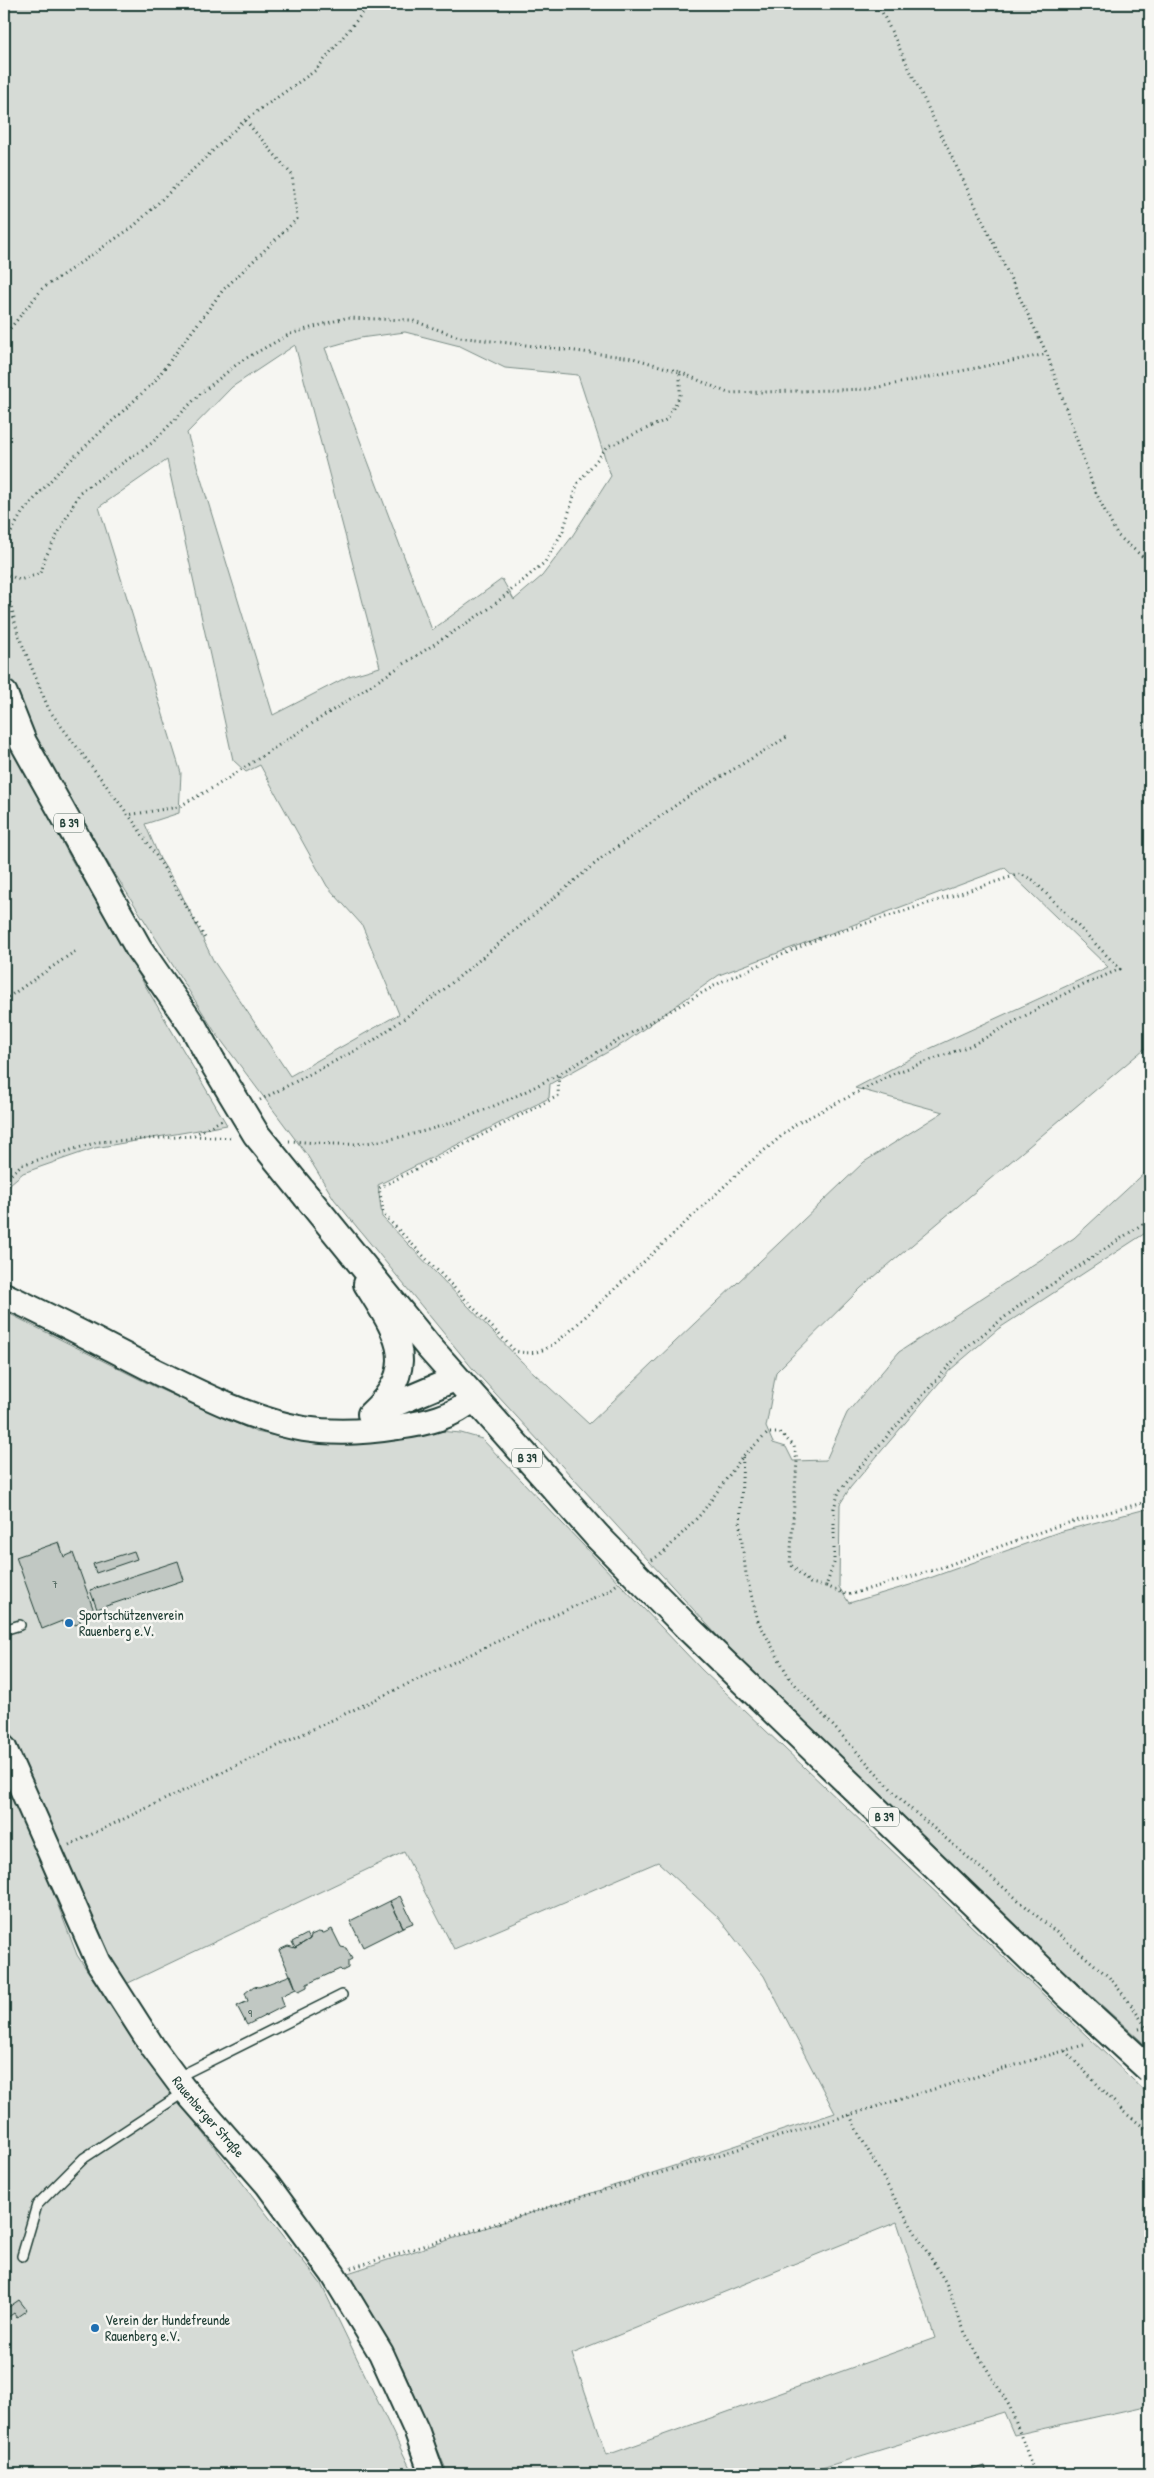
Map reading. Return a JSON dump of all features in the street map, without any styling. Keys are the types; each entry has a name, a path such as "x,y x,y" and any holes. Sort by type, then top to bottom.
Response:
{"main road":[{"name":"B 39","path":"4,694 23,742 139,949 194,1028 256,1134 428,1346 598,1536 686,1626 1068,1994 1150,2070"}],"street":[{"path":"355,1255 357,1268 400,1344 400,1360 390,1392 370,1414"},
{"path":"4,1294 235,1409 304,1429 351,1433 418,1424 449,1415 464,1408 475,1398"},
{"path":"304,1429 326,1426 370,1414 457,1378"},
{"name":"Rauenberger Straße","path":"4,1748 99,1963 154,2049 181,2084 268,2184 333,2274 381,2353 417,2432 432,2474"}],"lane":[{"path":"4,1630 20,1625"},
{"path":"22,2256 37,2205 84,2158 181,2084 342,1995"}],"path":[{"path":"4,336 42,289 134,226 245,120 316,70 370,4"},
{"path":"878,4 1047,354 1094,489 1117,535 1150,563"},
{"path":"4,545 22,513 59,471 154,382 222,290 297,220 292,175 245,120"},
{"path":"4,573 20,580 41,573 46,558 80,492 152,442 200,394 241,361 290,334 345,318 411,320 459,337 633,358 680,372 728,393 869,389 1047,354"},
{"path":"128,815 178,807 216,786 490,608 545,562 562,531 578,482 608,446 666,420 680,396 680,372"},
{"path":"4,578 18,634 49,710 128,815 162,865 205,938"},
{"path":"252,1105 370,1043 442,992 603,856 686,798 787,737"},
{"path":"287,1140 353,1144 395,1137 450,1123 526,1092 558,1074 723,982 820,938 1020,874 1033,880 1120,968 1072,990 972,1045 895,1073 796,1124 748,1164 570,1331 548,1348 530,1354 515,1351 384,1215 380,1188 558,1096 558,1074"},
{"path":"4,1000 77,950"},
{"path":"193,1136 226,1118"},
{"path":"4,1182 21,1165 98,1142 193,1136 240,1138"},
{"path":"826,1586 834,1563 834,1508 839,1491 963,1350 1019,1306 1150,1219"},
{"path":"650,1562 664,1552 700,1514 743,1456 768,1433 780,1433 794,1446 796,1461 790,1564 810,1583 826,1586 848,1595 940,1568 1056,1526 1150,1501"},
{"path":"743,1456 740,1526 746,1574 758,1621 790,1678 904,1803 1108,1977 1130,2002 1146,2027"},
{"path":"52,1854 530,1626 607,1592 621,1582"},
{"path":"1133,2031 1150,2026"},
{"path":"333,2274 1088,2044"},
{"path":"1065,2051 1124,2112 1150,2132"},
{"path":"850,2115 899,2206 946,2283 965,2334 1010,2407 1035,2474"}],"shaded area":[{"path":"4,4 1150,4 1150,1044 861,1288 776,1372 766,1427 773,1443 786,1447 793,1461 826,1460 847,1413 899,1352 1074,1238 1150,1168 1150,1230 998,1329 950,1370 850,1488 840,1504 839,1587 849,1603 910,1585 1059,1532 1150,1508 1150,2049 925,1845 792,1717 473,1369 334,1199 307,1155 215,1032 86,828 34,735 4,666","holes":["405,332 460,346 505,368 578,375 611,476 571,538 542,576 514,600 502,579 432,630 325,348 360,338","295,345 380,667 349,676 273,715 187,433 232,387","167,460 233,760 246,772 260,765 327,886 362,925 399,1014 290,1076 213,960 179,889 160,859 145,824 179,813 181,773 99,507","1005,868 1108,967 929,1049 855,1088 943,1112 864,1162 589,1424 521,1361 382,1217 378,1185 549,1098 550,1084 624,1043 719,975"]},
{"path":"4,724 29,779 71,859 227,1125 95,1148 23,1173 4,1189"},
{"path":"4,1311 157,1388 256,1432 316,1444 351,1445 438,1431 461,1433 482,1439 702,1670 1150,2096 1150,2405 1014,2435 1004,2412 802,2474 448,2474 403,2368 342,2275 835,2113 764,1976 717,1916 658,1862 454,1949 404,1852 124,1985 65,1856 46,1821 4,1717","holes":["897,2222 935,2338 607,2455 572,2354"]},
{"path":"4,1774 26,1822 77,1955 142,2054 321,2284 413,2474 4,2474"}],"building":[{"path":"59,1542 64,1557 73,1553 94,1611 78,1616 81,1623 75,1625 73,1621 63,1625 62,1621 42,1629 16,1557"},
{"path":"134,1551 137,1559 96,1573 93,1564"},
{"path":"178,1561 184,1580 97,1609 90,1590"},
{"path":"400,1896 413,1923 403,1927 390,1901"},
{"path":"390,1901 403,1927 363,1947 350,1921"},
{"path":"332,1929 341,1947 346,1948 352,1959 348,1961 348,1968 342,1971 340,1969 307,1984 307,1987 299,1991 296,1989 279,1950 288,1946 295,1948 310,1939 311,1935 318,1932 324,1933"},
{"path":"307,1934 310,1939 295,1948 292,1942"},
{"path":"291,1975 296,1989 281,1996 284,2006 247,2025 237,2006 248,2001 245,1993 254,1986 259,1987"},
{"path":"19,2300 27,2310 17,2317 14,2313 4,2320 4,2305 6,2309"},
{"path":"985,2466 987,2474 960,2474"}],"place":[{"name":"Sportschützenverein Rauenberg e.V.","path":"69,1623"},
{"name":"Verein der Hundefreunde Rauenberg e.V.","path":"95,2328"}]}
